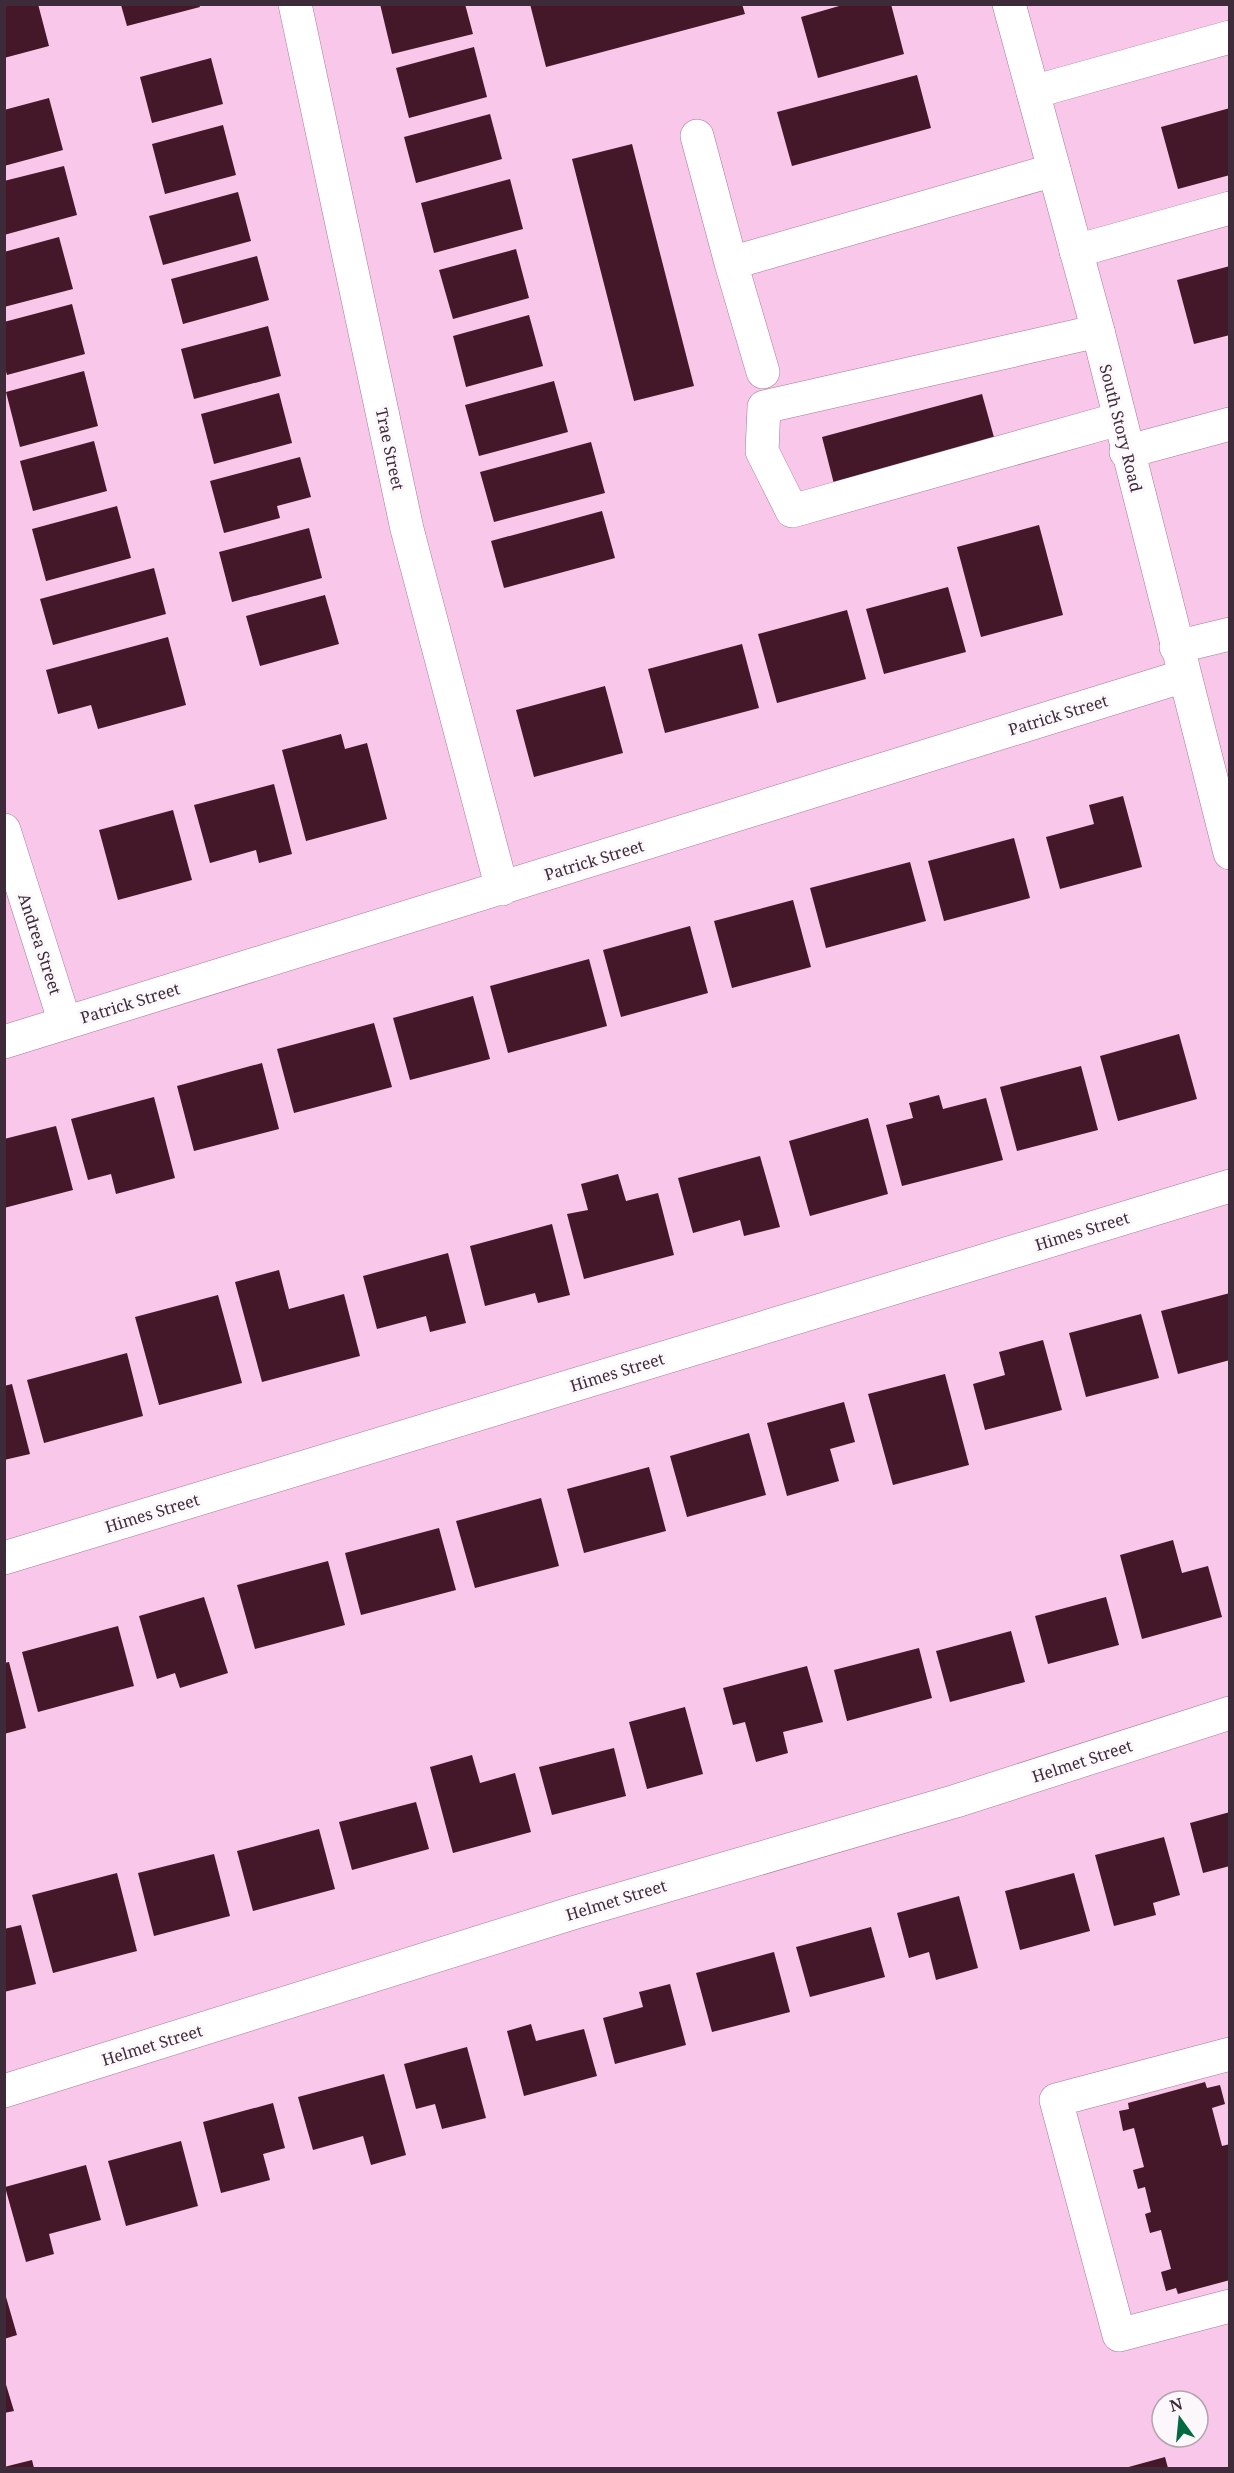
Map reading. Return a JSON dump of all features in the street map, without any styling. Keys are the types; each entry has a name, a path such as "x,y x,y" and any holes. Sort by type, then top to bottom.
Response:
{"street":[{"name":"Trae Street","path":"295,4 407,529 502,889"},
{"name":"South Story Road","path":"1009,4 1098,331 1126,452 1230,853"},
{"path":"1033,92 1230,37"},
{"path":"697,136 763,372"},
{"path":"731,263 1054,170"},
{"path":"1076,251 1230,208"},
{"path":"1098,331 764,407 762,450 792,511 1119,418"},
{"path":"1126,452 1230,424"},
{"name":"Patrick Street","path":"4,1042 502,889 1180,661 1230,634"},
{"name":"Andrea Street","path":"4,830 65,1023"},
{"name":"Himes Street","path":"4,1558 1230,1186"},
{"name":"Helmet Street","path":"4,2091 576,1912 956,1801 1230,1713"},
{"path":"1230,2054 1056,2100 1119,2335 1230,2306"}],"building":[{"path":"4,4 38,4 49,46 4,58"},
{"path":"380,4 465,4 473,34 392,54"},
{"path":"530,4 742,4 745,14 546,67"},
{"path":"846,4 891,4 904,54 818,78 801,17"},
{"path":"121,5 199,5 200,7 127,26"},
{"path":"474,47 487,97 409,118 396,68"},
{"path":"211,58 223,104 152,123 140,77"},
{"path":"917,75 931,128 792,166 777,112"},
{"path":"49,98 63,150 4,166 4,110"},
{"path":"1230,108 1230,175 1178,189 1161,127"},
{"path":"490,114 502,159 416,183 404,137"},
{"path":"223,125 236,175 165,194 152,144"},
{"path":"632,144 694,386 634,401 572,159"},
{"path":"64,166 77,215 4,235 4,181"},
{"path":"510,179 523,229 434,253 421,203"},
{"path":"238,192 251,241 163,265 149,216"},
{"path":"59,237 73,289 4,307 4,252"},
{"path":"516,249 529,298 453,319 439,270"},
{"path":"257,256 269,300 183,324 171,279"},
{"path":"1230,266 1230,335 1194,344 1177,280"},
{"path":"72,304 85,354 7,375 4,365 4,322"},
{"path":"529,315 543,366 466,387 453,336"},
{"path":"268,326 281,376 194,399 181,349"},
{"path":"84,371 98,426 20,447 6,392"},
{"path":"554,381 568,432 479,456 465,405"},
{"path":"279,393 292,443 214,464 201,414"},
{"path":"982,394 995,441 834,484 822,437"},
{"path":"94,441 107,491 33,511 20,461"},
{"path":"591,442 605,493 494,522 480,472"},
{"path":"300,457 311,497 277,506 280,518 224,533 210,481"},
{"path":"117,506 131,558 46,581 32,529"},
{"path":"602,511 615,558 504,588 491,541"},
{"path":"1039,525 1063,615 981,637 957,547"},
{"path":"309,528 322,578 232,602 219,552"},
{"path":"154,568 166,614 53,645 40,599"},
{"path":"948,587 966,652 884,674 866,609"},
{"path":"325,595 339,644 260,666 246,616"},
{"path":"847,610 866,679 777,703 758,634"},
{"path":"168,637 186,705 98,729 91,705 58,714 46,670"},
{"path":"742,644 759,708 665,733 648,669"},
{"path":"605,686 623,753 534,777 516,710"},
{"path":"341,734 345,749 367,743 387,819 306,841 282,750"},
{"path":"274,784 292,854 259,863 256,850 210,863 194,805"},
{"path":"1123,796 1142,867 1060,889 1046,837 1094,824 1089,805"},
{"path":"173,810 192,880 118,900 99,830"},
{"path":"1014,838 1030,898 944,921 928,861"},
{"path":"910,862 926,921 826,948 810,888"},
{"path":"793,900 811,967 732,988 714,921"},
{"path":"690,926 708,993 621,1017 603,950"},
{"path":"589,959 607,1026 508,1053 490,986"},
{"path":"473,996 490,1059 410,1080 393,1018"},
{"path":"374,1023 392,1087 294,1113 277,1049"},
{"path":"1179,1034 1197,1099 1118,1121 1100,1056"},
{"path":"262,1063 279,1129 194,1151 177,1086"},
{"path":"1081,1066 1098,1130 1017,1151 1000,1087"},
{"path":"939,1095 943,1109 986,1098 1003,1160 902,1186 886,1125 913,1118 909,1103"},
{"path":"154,1097 175,1178 116,1194 111,1174 88,1180 71,1119"},
{"path":"868,1118 888,1194 810,1216 789,1141"},
{"path":"56,1126 73,1190 4,1208 4,1139"},
{"path":"760,1156 780,1227 744,1236 740,1220 693,1233 678,1178"},
{"path":"618,1174 626,1201 658,1193 674,1255 584,1279 567,1214 588,1210 581,1184"},
{"path":"552,1224 570,1295 538,1303 535,1293 485,1306 470,1246"},
{"path":"448,1253 466,1323 430,1332 426,1316 377,1329 363,1276"},
{"path":"279,1270 289,1309 344,1294 360,1356 262,1382 235,1282"},
{"path":"1230,1293 1230,1360 1178,1374 1161,1311"},
{"path":"218,1295 242,1383 159,1405 135,1317"},
{"path":"1141,1314 1159,1378 1086,1397 1069,1333"},
{"path":"1043,1340 1062,1410 985,1430 973,1384 1005,1375 999,1352"},
{"path":"127,1353 143,1416 44,1443 27,1380"},
{"path":"945,1374 969,1465 893,1485 868,1394"},
{"path":"12,1384 30,1454 4,1460 4,1386"},
{"path":"844,1402 855,1442 830,1449 839,1481 787,1496 767,1423"},
{"path":"749,1433 766,1495 687,1517 670,1456"},
{"path":"649,1467 666,1531 584,1553 567,1489"},
{"path":"541,1498 559,1566 475,1588 456,1521"},
{"path":"439,1528 456,1590 361,1615 345,1553"},
{"path":"1173,1540 1182,1573 1208,1566 1222,1617 1142,1639 1120,1555"},
{"path":"328,1561 345,1625 255,1649 237,1585"},
{"path":"204,1597 228,1673 180,1688 175,1673 157,1679 139,1616"},
{"path":"1106,1597 1119,1645 1048,1664 1035,1616"},
{"path":"118,1626 134,1686 38,1712 22,1652"},
{"path":"1011,1631 1025,1682 950,1702 936,1651"},
{"path":"919,1648 932,1698 847,1721 834,1670"},
{"path":"9,1662 26,1728 4,1734 4,1663"},
{"path":"807,1666 823,1722 783,1732 788,1753 756,1762 745,1722 733,1725 723,1688"},
{"path":"685,1707 703,1774 647,1789 629,1722"},
{"path":"614,1748 626,1796 552,1815 539,1767"},
{"path":"472,1755 480,1783 515,1773 531,1832 453,1853 430,1767"},
{"path":"416,1802 429,1849 352,1870 339,1822"},
{"path":"1230,1812 1230,1866 1203,1873 1190,1823"},
{"path":"319,1829 335,1889 253,1911 237,1851"},
{"path":"1164,1837 1180,1895 1153,1903 1156,1915 1114,1926 1095,1855"},
{"path":"214,1854 230,1916 154,1936 138,1873"},
{"path":"117,1873 137,1951 53,1973 32,1895"},
{"path":"1074,1873 1090,1931 1020,1950 1005,1891"},
{"path":"959,1896 978,1968 936,1980 929,1952 909,1958 897,1913"},
{"path":"21,1925 36,1984 4,1992 4,1929"},
{"path":"871,1927 885,1977 810,1997 796,1947"},
{"path":"774,1952 790,2012 712,2032 696,1973"},
{"path":"670,1984 686,2045 615,2064 603,2018 643,2007 639,1992"},
{"path":"531,2024 536,2041 584,2029 597,2076 524,2096 507,2031"},
{"path":"467,2047 486,2118 442,2129 435,2104 416,2109 404,2064"},
{"path":"384,2074 406,2155 371,2165 363,2136 313,2150 298,2097"},
{"path":"1205,2082 1207,2088 1220,2085 1225,2104 1212,2108 1222,2146 1230,2144 1230,2280 1178,2294 1176,2288 1166,2291 1161,2272 1171,2269 1161,2230 1150,2233 1145,2214 1151,2212 1145,2187 1138,2189 1133,2170 1144,2167 1134,2128 1123,2131 1119,2111 1129,2109 1128,2103"},
{"path":"273,2103 285,2148 263,2154 270,2180 221,2193 203,2122"},
{"path":"181,2141 198,2206 126,2226 108,2161"},
{"path":"86,2165 101,2220 49,2234 54,2254 26,2262 5,2187"},
{"path":"4,2290 17,2335 4,2339"},
{"path":"4,2378 14,2411 4,2413"},
{"path":"1165,2457 1168,2468 1125,2468"},
{"path":"32,2460 34,2468 4,2468 4,2467"}]}
